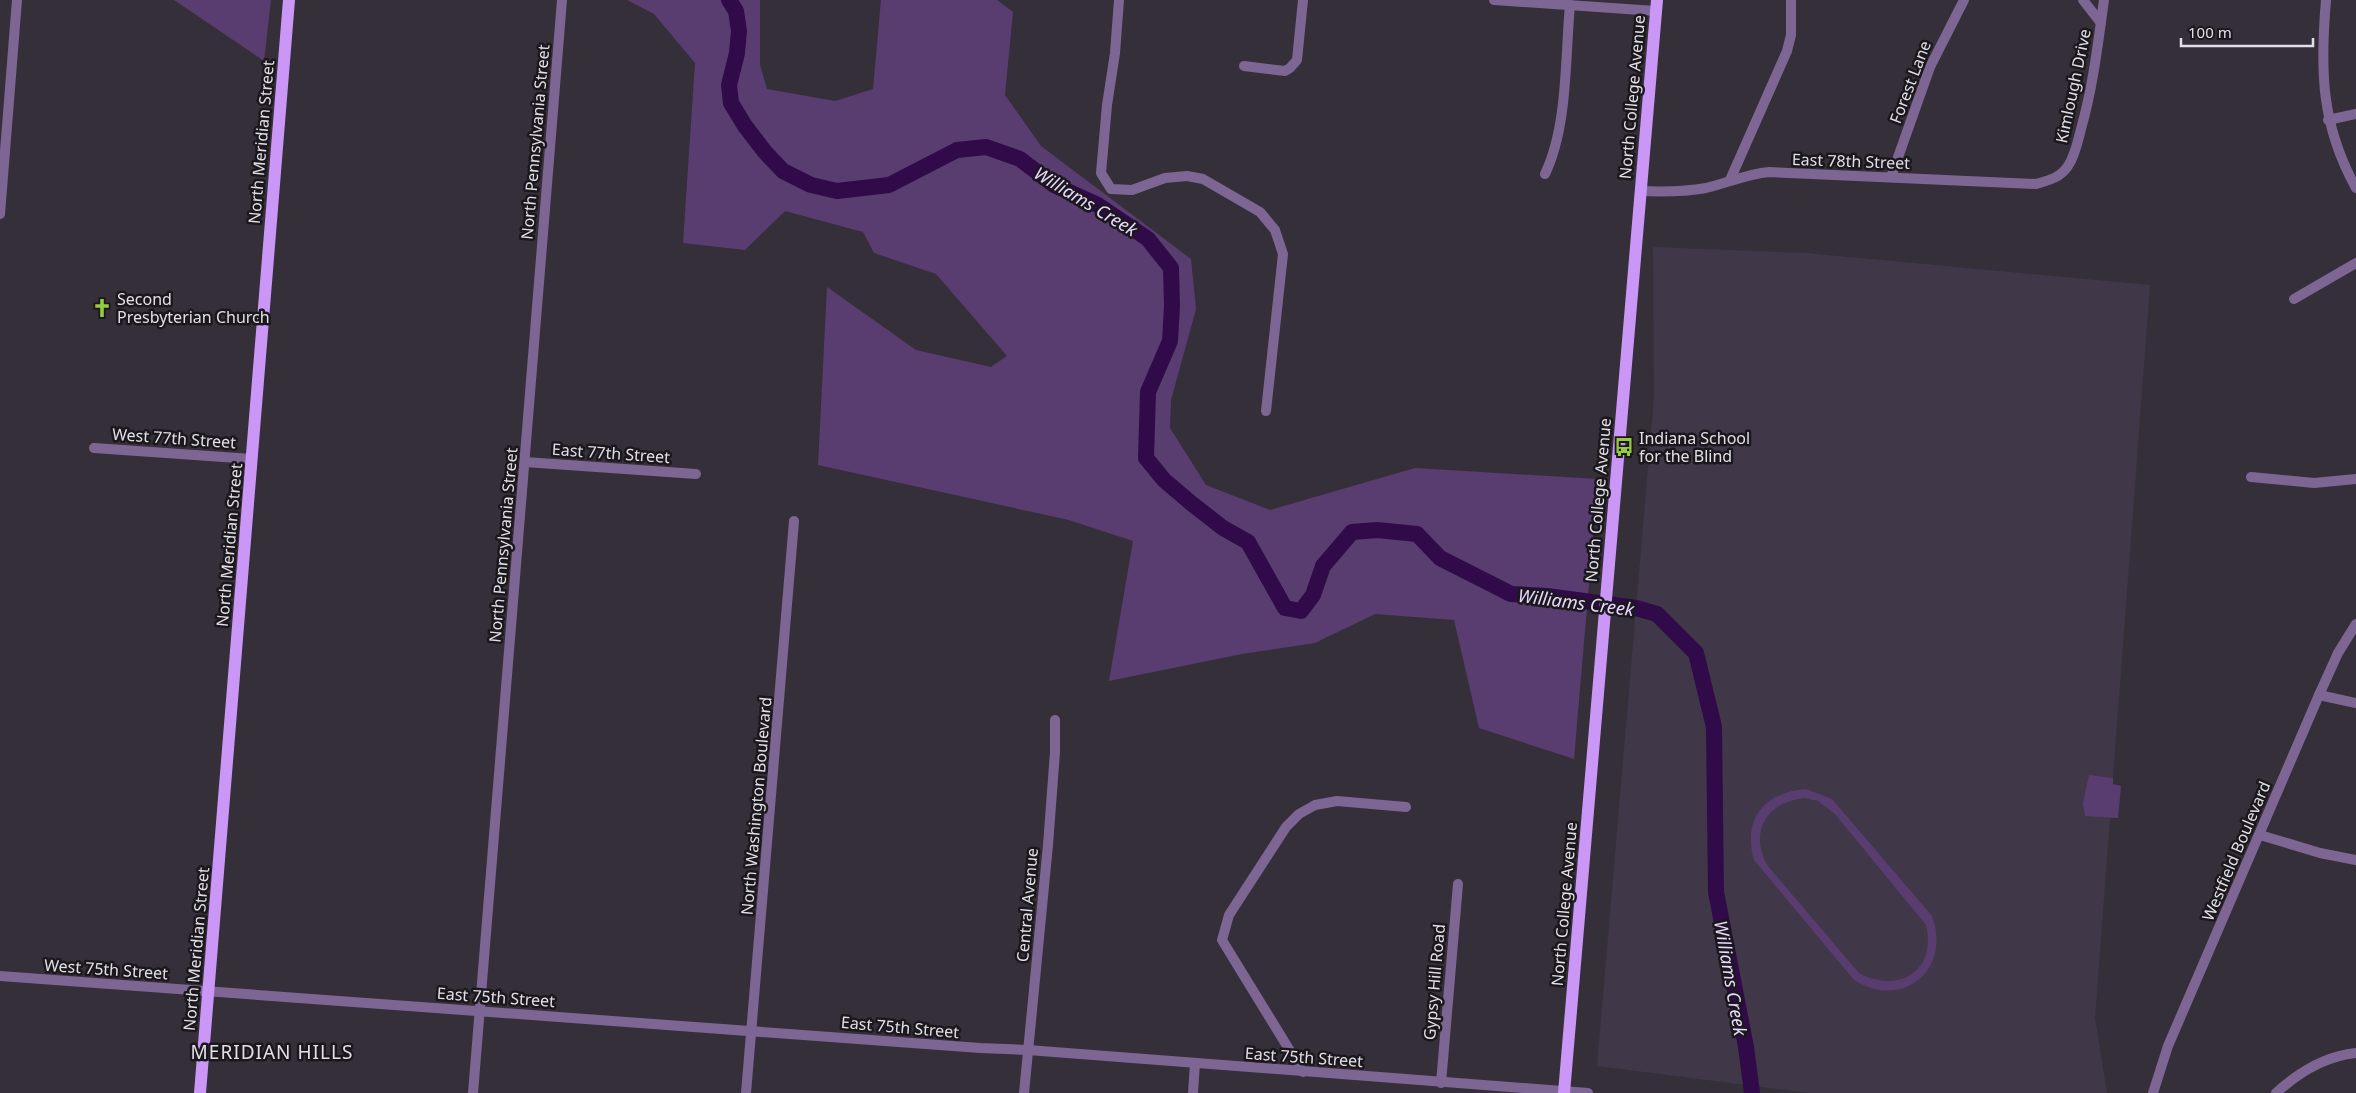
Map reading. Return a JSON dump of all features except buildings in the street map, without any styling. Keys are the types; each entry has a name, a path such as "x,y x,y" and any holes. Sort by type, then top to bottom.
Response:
{"main road":[{"name":"North Meridian Street","path":"200,1093 289,0"},
{"name":"North College Avenue","path":"1564,1092 1656,6"}],"street":[{"path":"0,214 17,0"},
{"name":"North Pennsylvania Street","path":"473,1093 562,0"},
{"path":"1119,0 1115,53 1107,105 1101,173 1111,189 1132,190 1165,178 1187,176 1203,179 1260,212 1275,230 1283,254 1266,411"},
{"path":"1244,66 1285,71 1290,68 1297,60 1302,0"},
{"path":"1494,0 1570,5 1656,6"},
{"path":"1730,180 1787,52 1791,34 1791,0"},
{"name":"Forest Lane","path":"1891,177 1930,67 1964,0"},
{"path":"2083,0 2101,23"},
{"name":"Kimlough Drive","path":"2061,173 2070,162 2078,140 2091,86 2104,0"},
{"path":"2326,0 2322,71 2328,120 2336,145 2356,188"},
{"path":"1544,174 1554,150 1559,128 1570,5"},
{"path":"2328,120 2356,114"},
{"name":"East 78th Street","path":"1640,192 1689,190 1746,175 1769,172 2036,184 2048,181 2061,173"},
{"path":"2294,299 2356,263"},
{"name":"West 77th Street","path":"94,448 252,459"},
{"name":"East 77th Street","path":"524,462 696,474"},
{"path":"2251,477 2314,483 2356,479"},
{"name":"North Washington Boulevard","path":"746,1093 794,521"},
{"name":"Westfield Boulevard","path":"2153,1093 2168,1046 2319,694 2338,653 2356,624"},
{"path":"2319,694 2356,703"},
{"name":"Central Avenue","path":"1024,1093 1048,845 1055,752 1055,720"},
{"path":"1303,1072 1222,940 1229,915 1286,826 1301,812 1315,805 1336,802 1406,807"},
{"path":"2260,834 2320,853 2356,860"},
{"name":"Gypsy Hill Road","path":"1441,1083 1458,884"},
{"name":"West 75th Street","path":"0,976 209,991"},
{"name":"East 75th Street","path":"209,991 1028,1050 1588,1093"},
{"path":"2276,1093 2301,1073 2321,1062 2331,1057 2356,1053"},
{"path":"1192,1093 1195,1064"}],"shaded area":[{"path":"174,0 271,0 264,61"},
{"path":"627,0 760,0 760,65 767,89 835,101 873,89 881,0 997,0 1013,12 1005,95 1041,146 1191,259 1196,309 1171,400 1170,428 1206,485 1270,510 1415,468 1598,479 1574,759 1479,728 1454,620 1375,614 1315,643 1242,654 1109,681 1133,541 1069,520 818,465 827,287 916,350 991,367 1007,356 936,274 874,253 863,232 785,211 745,250 683,243 695,63 654,14"},
{"path":"1653,247 1806,253 2150,285 2095,1018 2107,1093 1809,1093 1597,1066 1654,397"},
{"path":"2089,775 2113,778 2113,784 2121,786 2118,818 2085,816 2083,803"},
{"path":"1806,789 1832,799 1932,916 1936,935 1935,953 1929,968 1919,980 1905,987 1890,991 1872,988 1854,980 1754,860 1751,832 1754,820 1768,802 1792,791","holes":["1805,798 1818,801 1835,814 1926,925 1928,941 1926,955 1920,966 1911,974 1900,979 1887,981 1874,979 1859,973 1767,865 1760,840 1761,829 1765,820 1780,805"]}],"waterway":[{"name":"Williams Creek","path":"729,0 736,11 739,31 737,53 729,85 731,103 745,126 783,171 811,185 837,191 889,185 957,150 986,147 1020,159 1054,185 1098,205 1148,239 1171,268 1172,306 1170,341 1148,392 1146,458 1164,480 1191,503 1223,528 1248,542 1285,608 1301,611 1313,595 1323,566 1352,532 1377,530 1417,534 1440,558 1511,594 1547,596 1636,608 1657,614 1696,653 1714,727 1716,892 1746,1047 1752,1093"}],"place":[{"name":"Second Presbyterian Church","path":"102,308"},
{"name":"Indiana School for the Blind","path":"1624,447"}],"district":[{"name":"MERIDIAN HILLS","path":"272,1052"}]}
